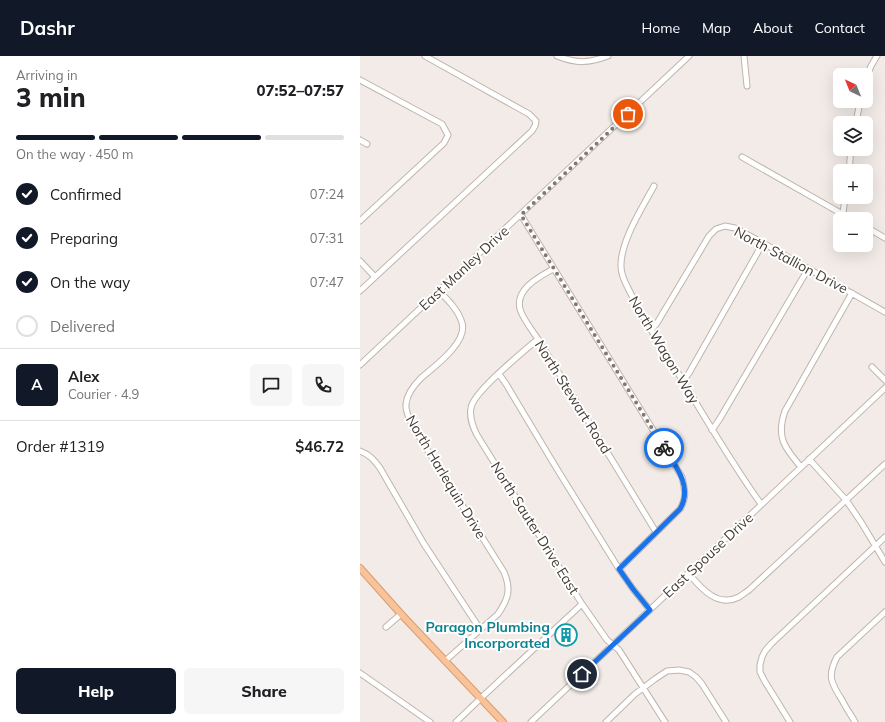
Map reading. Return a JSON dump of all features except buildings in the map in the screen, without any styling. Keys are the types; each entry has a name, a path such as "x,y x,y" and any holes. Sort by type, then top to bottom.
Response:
{"main road":[{"path":"361,572 503,722"}],"street":[{"path":"360,292 532,131 535,126 536,121 529,114 425,56"},
{"path":"557,56 572,61 583,62 608,56"},
{"name":"East Manley Drive","path":"360,365 689,56"},
{"path":"744,56 747,86"},
{"path":"870,68 877,56"},
{"path":"360,80 442,124 448,135 444,143 360,221"},
{"path":"360,140 367,144"},
{"path":"742,158 839,212"},
{"name":"North Wagon Way","path":"654,186 627,238 623,249 621,259 623,279 635,304 712,430 761,504"},
{"path":"521,215 682,477 685,494 684,502 680,509 619,569"},
{"name":"North Stallion Drive","path":"651,330 657,323 709,236 716,230 725,226 735,228 763,243 885,312"},
{"path":"873,231 885,238"},
{"path":"683,381 763,243"},
{"path":"360,260 375,278"},
{"name":"North Stewart Road","path":"554,269 528,286 523,292 520,300 520,309 656,532"},
{"path":"712,430 808,269"},
{"name":"North Harlequin Drive","path":"439,291 458,313 463,324 462,335 455,347 416,382 409,392 406,404 407,414 413,427 504,572 508,582 508,594 505,604 498,614 445,661"},
{"path":"801,467 783,442 781,429 782,420 785,410 852,293"},
{"name":"North Sauter Drive East","path":"538,339 475,398 471,407 472,426 582,604 608,640 619,650 665,722"},
{"path":"872,367 885,380"},
{"path":"499,374 619,569 650,610"},
{"name":"East Spouse Drive","path":"531,722 885,388"},
{"path":"360,451 373,458 380,468 424,544 480,629"},
{"path":"809,459 846,500 885,562"},
{"path":"688,574 711,596 719,599 730,600 738,597 749,590 885,464"},
{"path":"790,722 760,672 760,664 765,651 885,537"},
{"path":"456,722 582,604"},
{"path":"855,722 833,686 831,678 833,664 837,657 885,612"},
{"path":"386,628 401,614"},
{"path":"607,722 643,687 667,671 679,670 689,672 696,677 726,722"},
{"path":"360,673 430,722"}],"way so far":[{"path":"628,114 521,215 664,448"}],"place":[{"name":"Paragon Plumbing Incorporated","path":"566,635"}],"route":[{"path":"582,674 650,610 619,569 680,509 684,502 685,494 682,477 664,448"}]}
